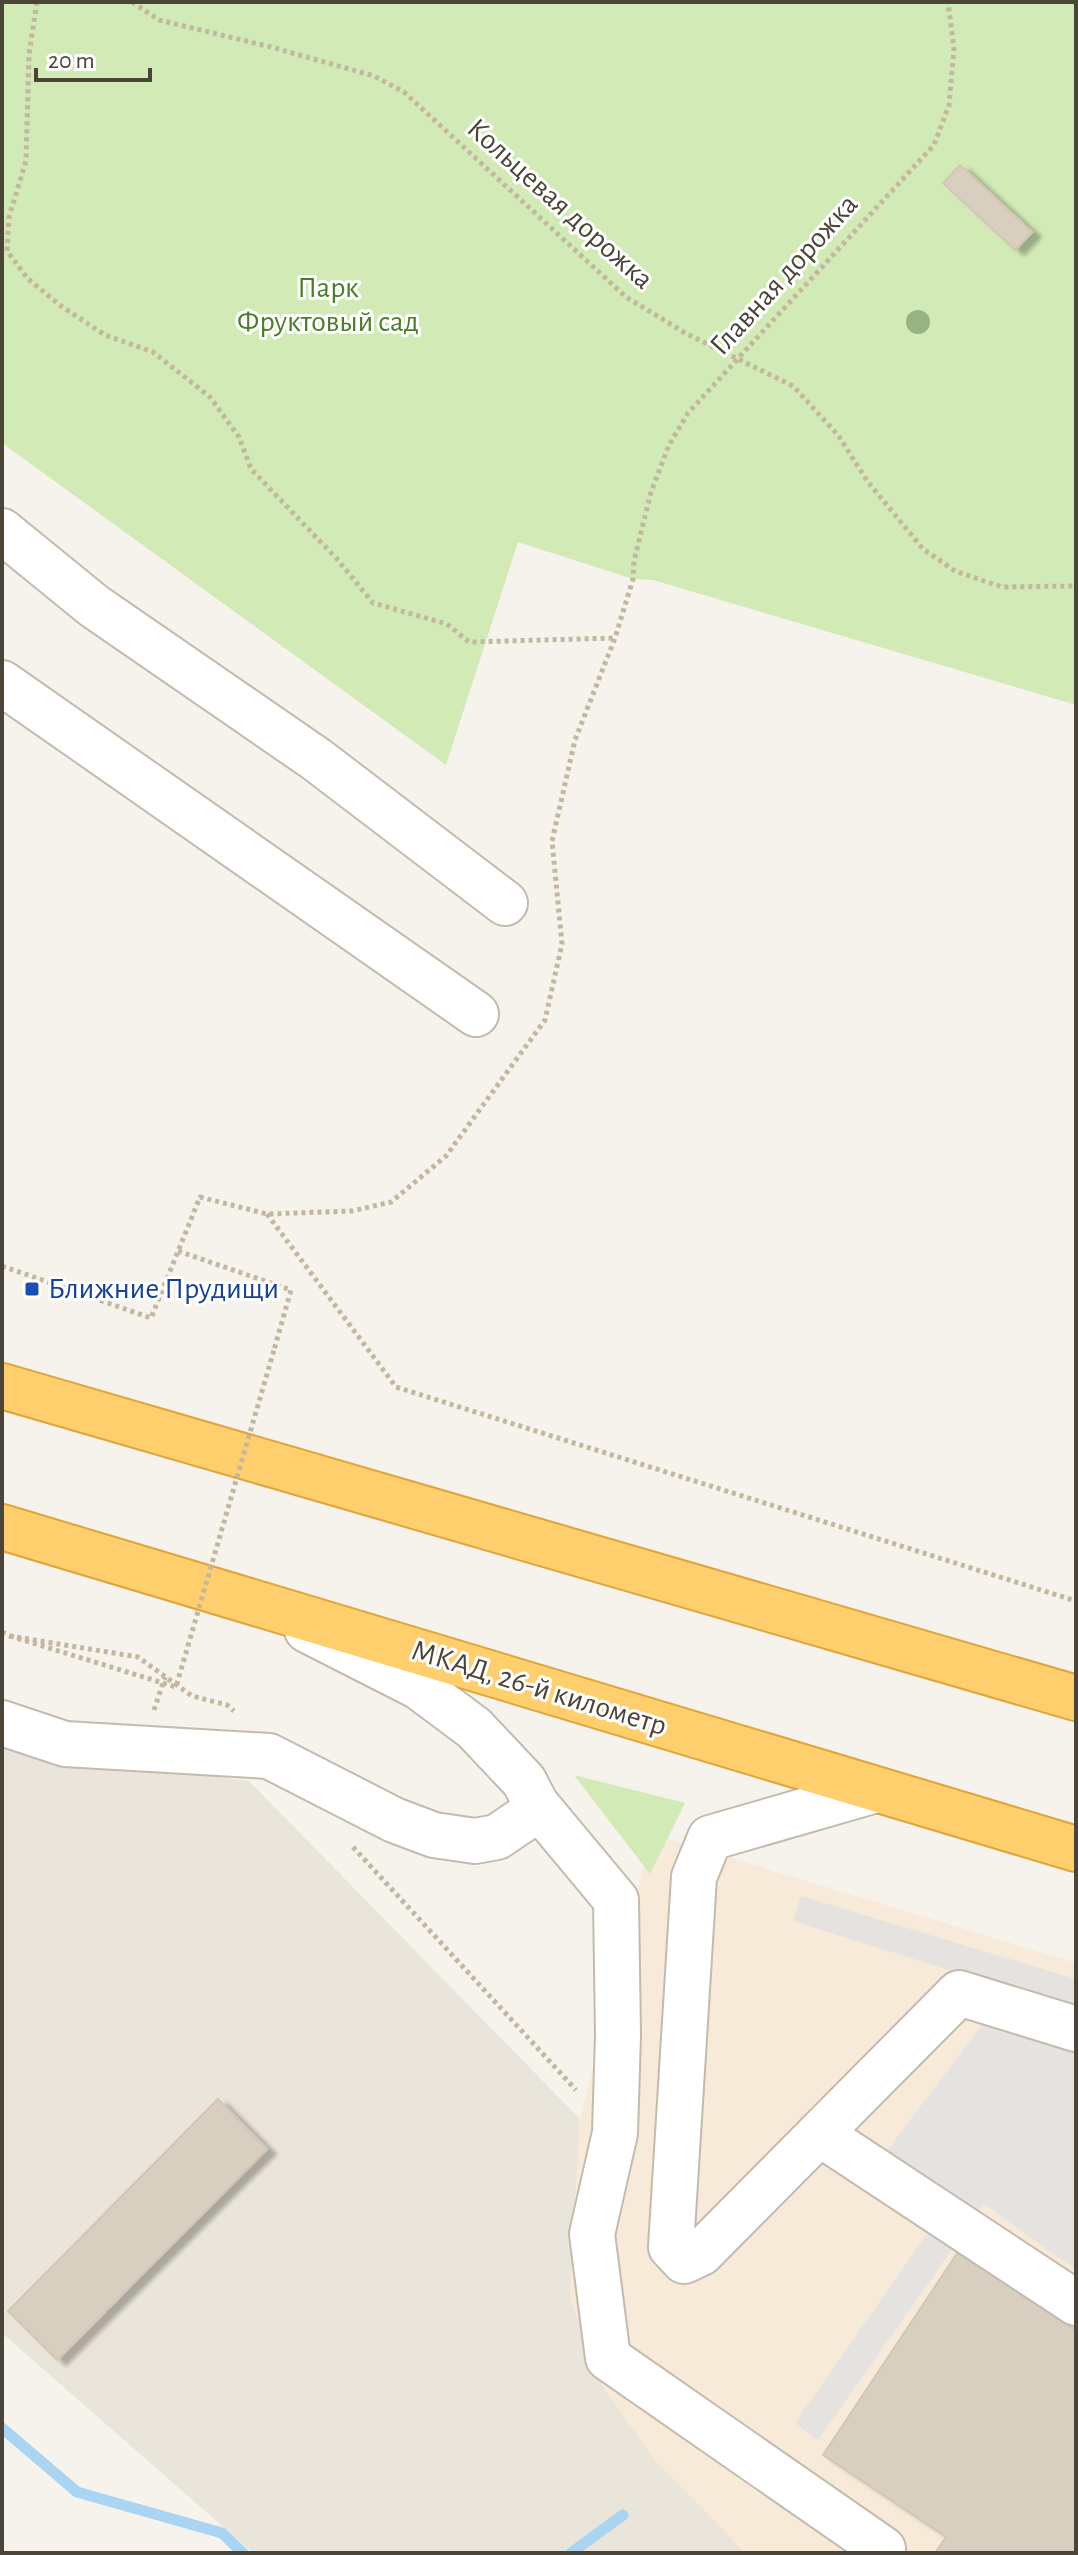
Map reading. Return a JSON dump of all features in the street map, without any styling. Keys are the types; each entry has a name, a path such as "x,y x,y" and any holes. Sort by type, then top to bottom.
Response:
{"highway":[{"path":"2,1386 1076,1698"},
{"name":"МКАД, 26-й километр","path":"2,1527 1076,1849"}],"lane":[{"path":"2,531 94,606 316,759 505,903"},
{"path":"2,683 476,1014"},
{"path":"257,1604 419,1687 474,1728 524,1781 536,1804 616,1900 618,2035 615,2133 592,2234 608,2358 883,2549"},
{"path":"2,1723 65,1744 269,1756 394,1820 434,1835 475,1841 497,1837 528,1816 536,1804"},
{"path":"876,1790 710,1838 694,1877 671,2247 684,2261 701,2253 959,1993 1076,2029"},
{"path":"820,2134 1076,2303"}],"path":[{"path":"37,2 29,54 26,161 9,217 7,251 28,279 61,306 105,335 153,352 210,397 239,437 251,469 337,559 373,603 447,624 469,642 615,638"},
{"name":"Кольцевая дорожка","path":"132,2 159,20 374,76 404,92 626,297 687,334 793,386 838,435 868,482 923,549 955,571 1002,587 1076,586"},
{"name":"Главная дорожка","path":"633,579 634,561 651,492 669,445 688,413 934,145 949,105 954,49 948,2"},
{"path":"267,1214 396,1387 1076,1601"},
{"path":"2,1266 151,1318 178,1251 291,1290 176,1687 2,1632"},
{"path":"10,1636 138,1657 192,1696 227,1705 254,1726 269,1756"},
{"path":"345,1839 615,2133"}],"shaded area":[{"path":"2,1742 35,1753 249,1781 580,2119 570,2298 654,2459 746,2553 253,2553 2,2333"},
{"path":"652,1834 1076,1963 1076,2553 746,2553 654,2459 600,2383 570,2298 580,2119"},
{"path":"801,1896 1076,1979 1076,2270 984,2204 818,2440 795,2423 952,2198 886,2152 1009,1989 793,1921"}],"green space":[{"name":"Парк Фруктовый сад","path":"2,2 1076,2 1076,705 653,580 633,579 518,542 446,765 2,443"},
{"path":"574,1775 685,1803 650,1874"}],"building":[{"path":"960,165 1032,232 1015,250 943,183"},
{"path":"218,2099 267,2149 57,2360 8,2311"},
{"path":"958,2252 1076,2331 1076,2553 935,2553 946,2537 823,2455"}],"waterway":[{"path":"2,2428 77,2492 222,2533 243,2553"},
{"path":"571,2553 623,2515"}],"place":[{"name":"Ближние Прудищи","path":"32,1289"}]}
